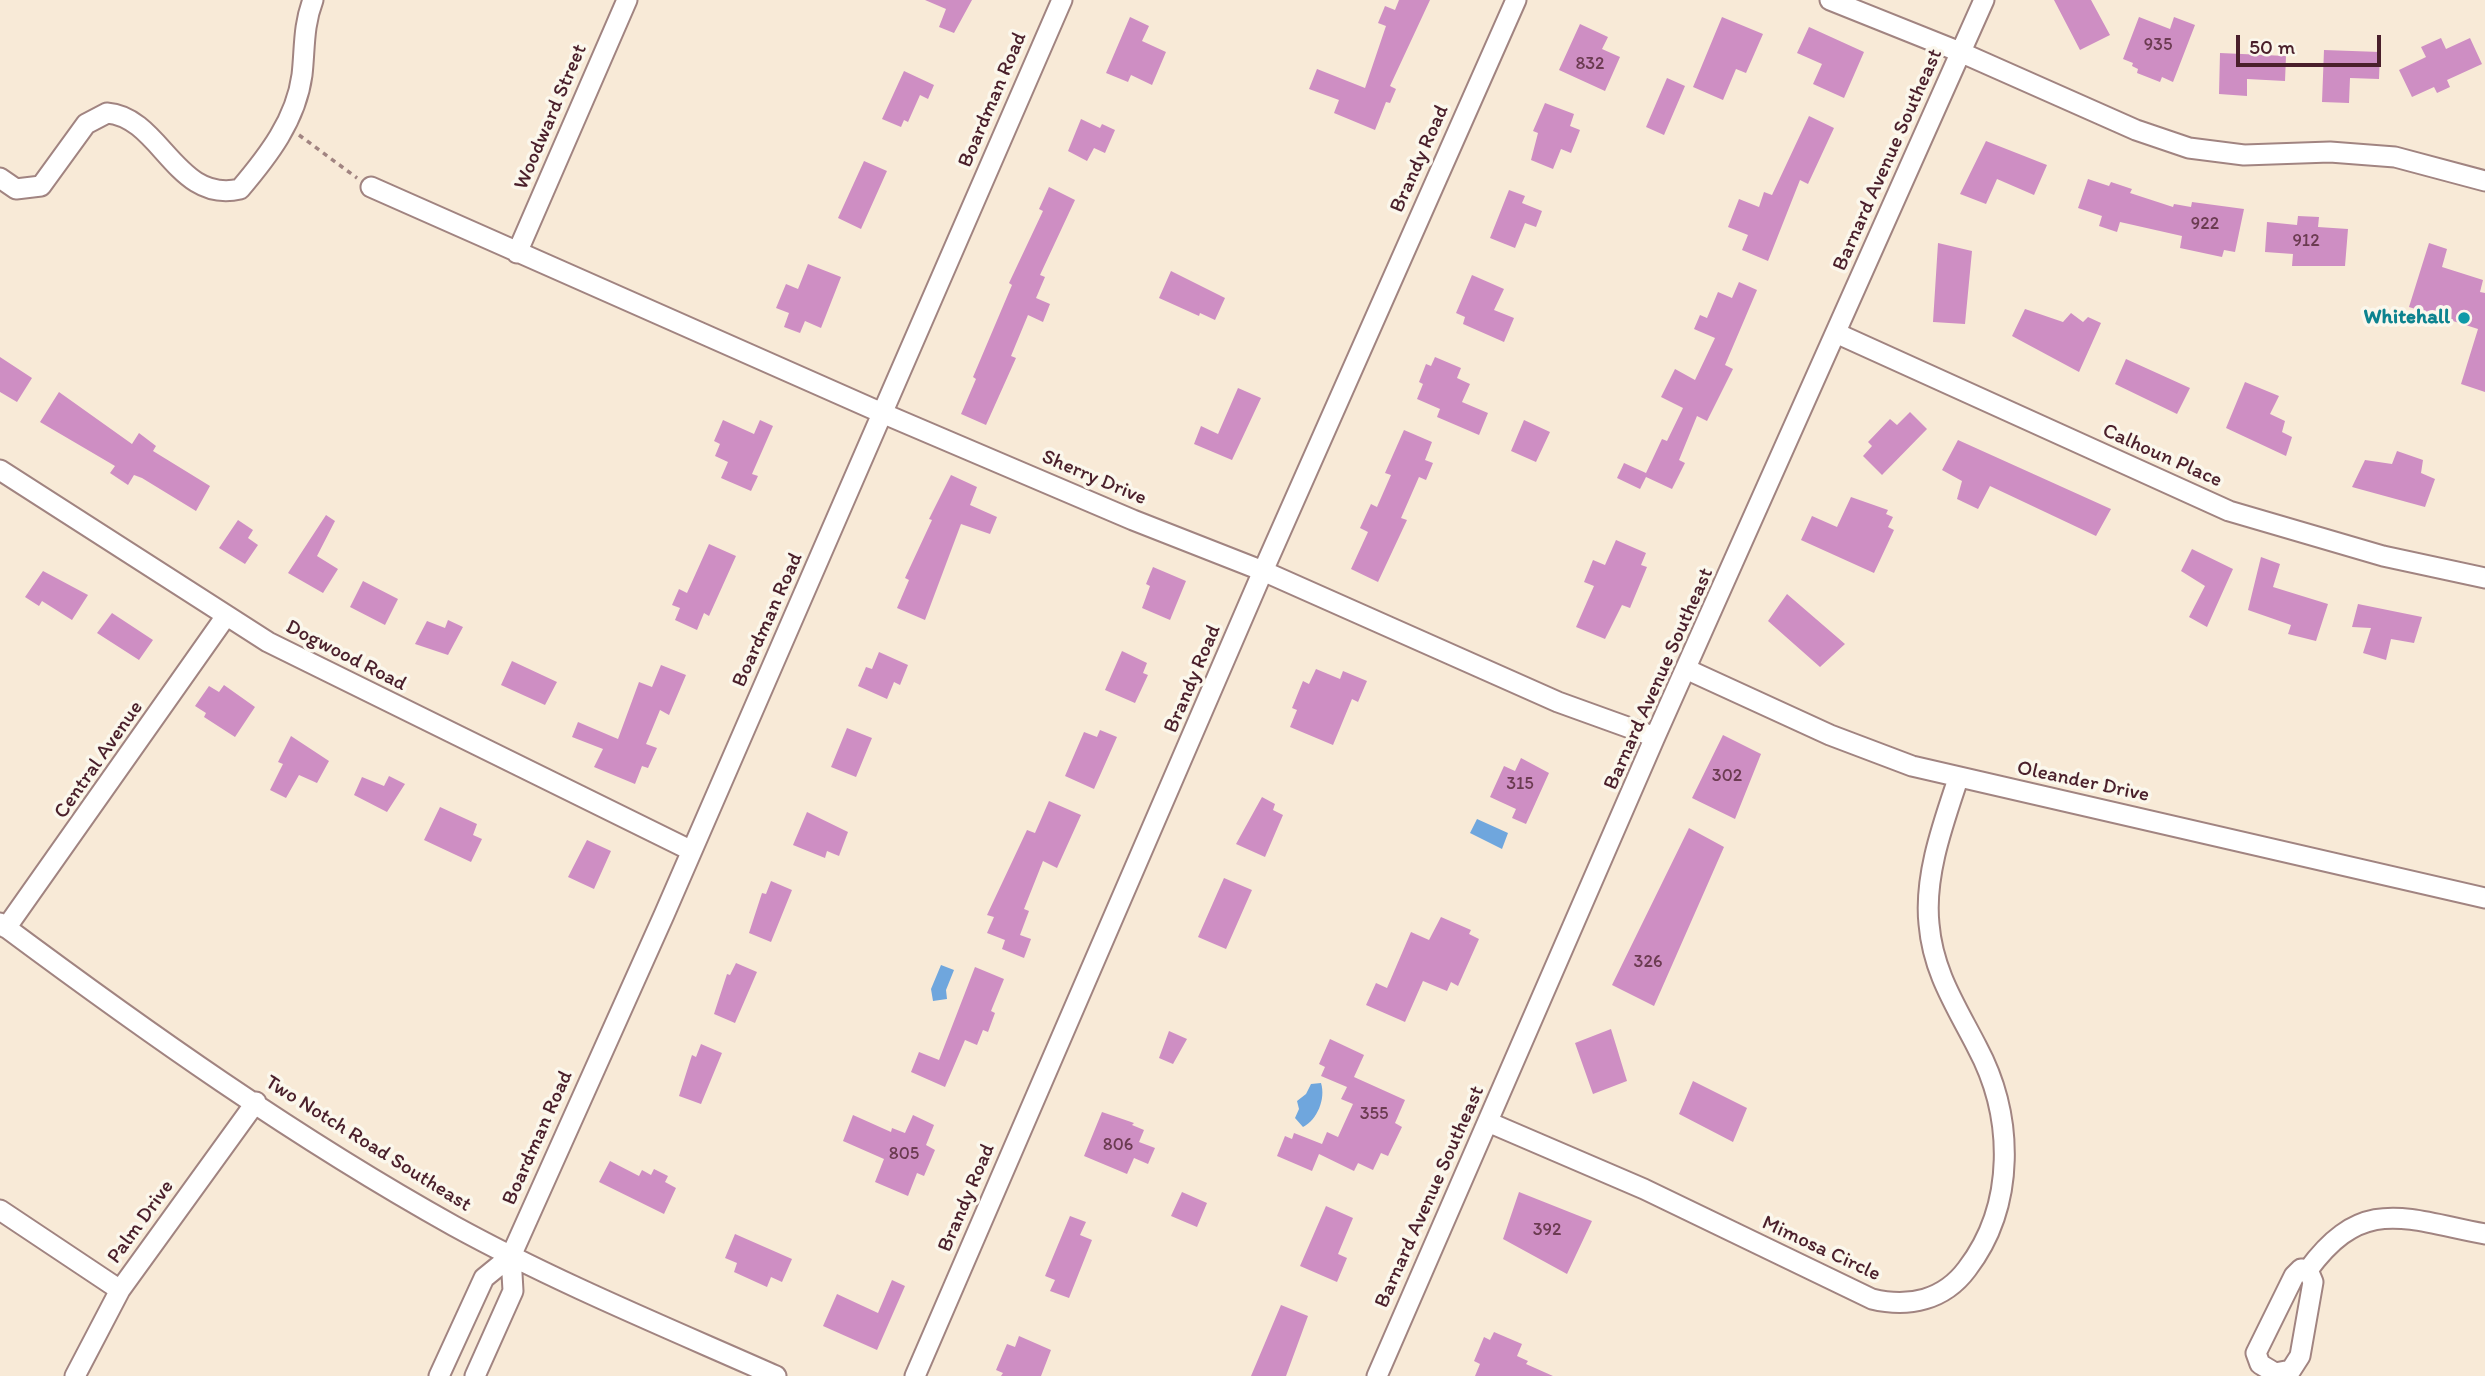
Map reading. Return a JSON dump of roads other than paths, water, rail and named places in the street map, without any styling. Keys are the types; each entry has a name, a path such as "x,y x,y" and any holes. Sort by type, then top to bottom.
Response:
{"street":[{"path":"0,178 16,189 41,186 86,124 107,113 130,121 196,184 226,192 240,189 262,163 286,125 299,90 303,33 313,0"},
{"name":"Woodward Street","path":"517,253 627,0"},
{"name":"Boardman Road","path":"439,1376 484,1278 511,1256 664,915 1062,0"},
{"name":"Brandy Road","path":"915,1376 1263,571 1516,0"},
{"path":"1830,0 1960,52 2136,130 2189,148 2244,155 2330,152 2374,155 2427,163 2485,181"},
{"name":"Barnard Avenue Southeast","path":"1377,1376 1655,737 1984,0"},
{"name":"Sherry Drive","path":"371,187 882,413 1133,520 1263,571 1558,702 1655,737"},
{"name":"Calhoun Place","path":"1836,332 2229,511 2383,556 2485,578"},
{"name":"Dogwood Road","path":"0,470 268,642 690,850"},
{"name":"Central Avenue","path":"3,926 73,839 226,617"},
{"name":"Oleander Drive","path":"1686,669 1870,752 1958,779 2140,816 2485,898"},
{"name":"Mimosa Circle","path":"1488,1122 1644,1189 1872,1299 1901,1304 1943,1292 1958,1281 1983,1244 1998,1202 2005,1158 2005,1136 1997,1095 1978,1048 1944,986 1936,965 1928,922 1929,891 1936,854 1958,779"},
{"name":"Two Notch Road Southeast","path":"3,926 256,1102 397,1193 511,1256 776,1376"},
{"name":"Palm Drive","path":"75,1376 120,1290 256,1102"},
{"path":"0,1210 120,1290"},
{"path":"2308,1270 2338,1234 2351,1227 2379,1219 2408,1220 2485,1234"},
{"name":"Boardman Road","path":"475,1376 513,1291 511,1256"},
{"path":"2301,1269 2308,1270 2313,1282 2300,1356 2291,1370 2275,1374 2260,1364 2256,1353 2294,1276 2301,1269"}],"water":[{"path":"1477,819 1508,833 1502,849 1470,833"},
{"path":"941,965 954,970 946,990 947,999 933,1001 931,989"},
{"path":"1321,1083 1319,1108 1303,1127 1295,1118 1299,1109 1297,1101 1306,1094 1311,1084"}],"place":[{"name":"Whitehall","path":"2464,318"}]}
